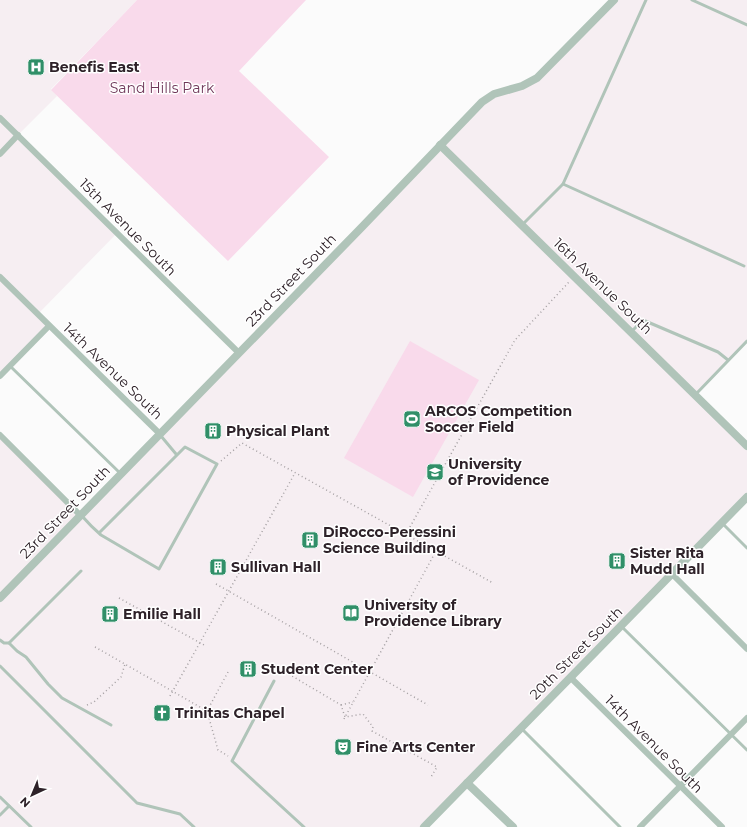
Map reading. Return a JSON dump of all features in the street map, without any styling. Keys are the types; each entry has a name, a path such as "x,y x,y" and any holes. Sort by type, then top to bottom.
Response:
{"street":[{"name":"23rd Street South","path":"0,598 482,102 494,94 522,86 537,78 614,0"},
{"name":"15th Avenue South","path":"0,118 239,353"},
{"path":"0,154 18,135"},
{"name":"16th Avenue South","path":"440,145 747,446"},
{"name":"14th Avenue South","path":"0,277 160,434"},
{"path":"0,376 49,326"},
{"path":"0,435 80,515"},
{"name":"20th Street South","path":"424,827 747,497"},
{"path":"672,574 747,649"},
{"name":"14th Avenue South","path":"570,677 722,827"},
{"path":"640,827 747,718"},
{"path":"467,783 513,827"}],"lane":[{"path":"521,225 563,184 646,0"},
{"path":"692,0 747,25"},
{"path":"563,184 744,266"},
{"path":"631,332 643,320 718,352 728,360"},
{"path":"695,395 747,341"},
{"path":"10,366 121,474"},
{"path":"160,434 176,454"},
{"path":"80,515 98,533 159,569 217,464 185,447 176,454 98,533"},
{"path":"721,523 747,548"},
{"path":"0,640 4,643 10,642 81,571"},
{"path":"621,626 747,750"},
{"path":"10,642 17,651 26,657 48,684 62,698 111,725"},
{"path":"0,666 137,804 180,814 194,827"},
{"path":"274,681 232,761 304,827"},
{"path":"521,728 620,827"},
{"path":"0,797 31,827"},
{"path":"0,815 9,806"}],"path":[{"path":"406,534 515,340 574,277"},
{"path":"217,464 242,443 493,583"},
{"path":"170,696 295,473"},
{"path":"344,719 436,551"},
{"path":"216,584 428,705"},
{"path":"119,598 204,645"},
{"path":"95,647 207,711"},
{"path":"80,708 94,702 121,677 125,664"},
{"path":"275,666 341,705 345,717"},
{"path":"228,672 207,711 218,750 233,759"},
{"path":"341,705 354,701"},
{"path":"345,717 363,714 374,727 372,731 437,767 431,777"}],"shaded area":[{"path":"0,0 137,0 51,89 57,96 18,135 117,233 38,314 49,326 0,376"},
{"name":"University of Providence","path":"614,0 747,0 747,341 695,395 747,446 747,498 424,827 0,827 0,435 80,515 482,102 537,78"}],"green space":[{"name":"Sand Hills Park","path":"137,0 306,0 239,71 329,157 228,261 51,90"},
{"name":"ARCOS Competition Soccer Field","path":"410,341 479,380 413,497 344,458"}],"place":[{"name":"Benefis East","path":"36,67"},
{"name":"ARCOS Competition Soccer Field","path":"412,419"},
{"name":"Physical Plant","path":"213,431"},
{"name":"University of Providence","path":"435,472"},
{"name":"DiRocco-Peressini Science Building","path":"310,540"},
{"name":"Sister Rita Mudd Hall","path":"617,561"},
{"name":"Sullivan Hall","path":"218,567"},
{"name":"University of Providence Library","path":"351,613"},
{"name":"Emilie Hall","path":"110,614"},
{"name":"Student Center","path":"248,669"},
{"name":"Trinitas Chapel","path":"162,713"},
{"name":"Fine Arts Center","path":"343,747"}]}
